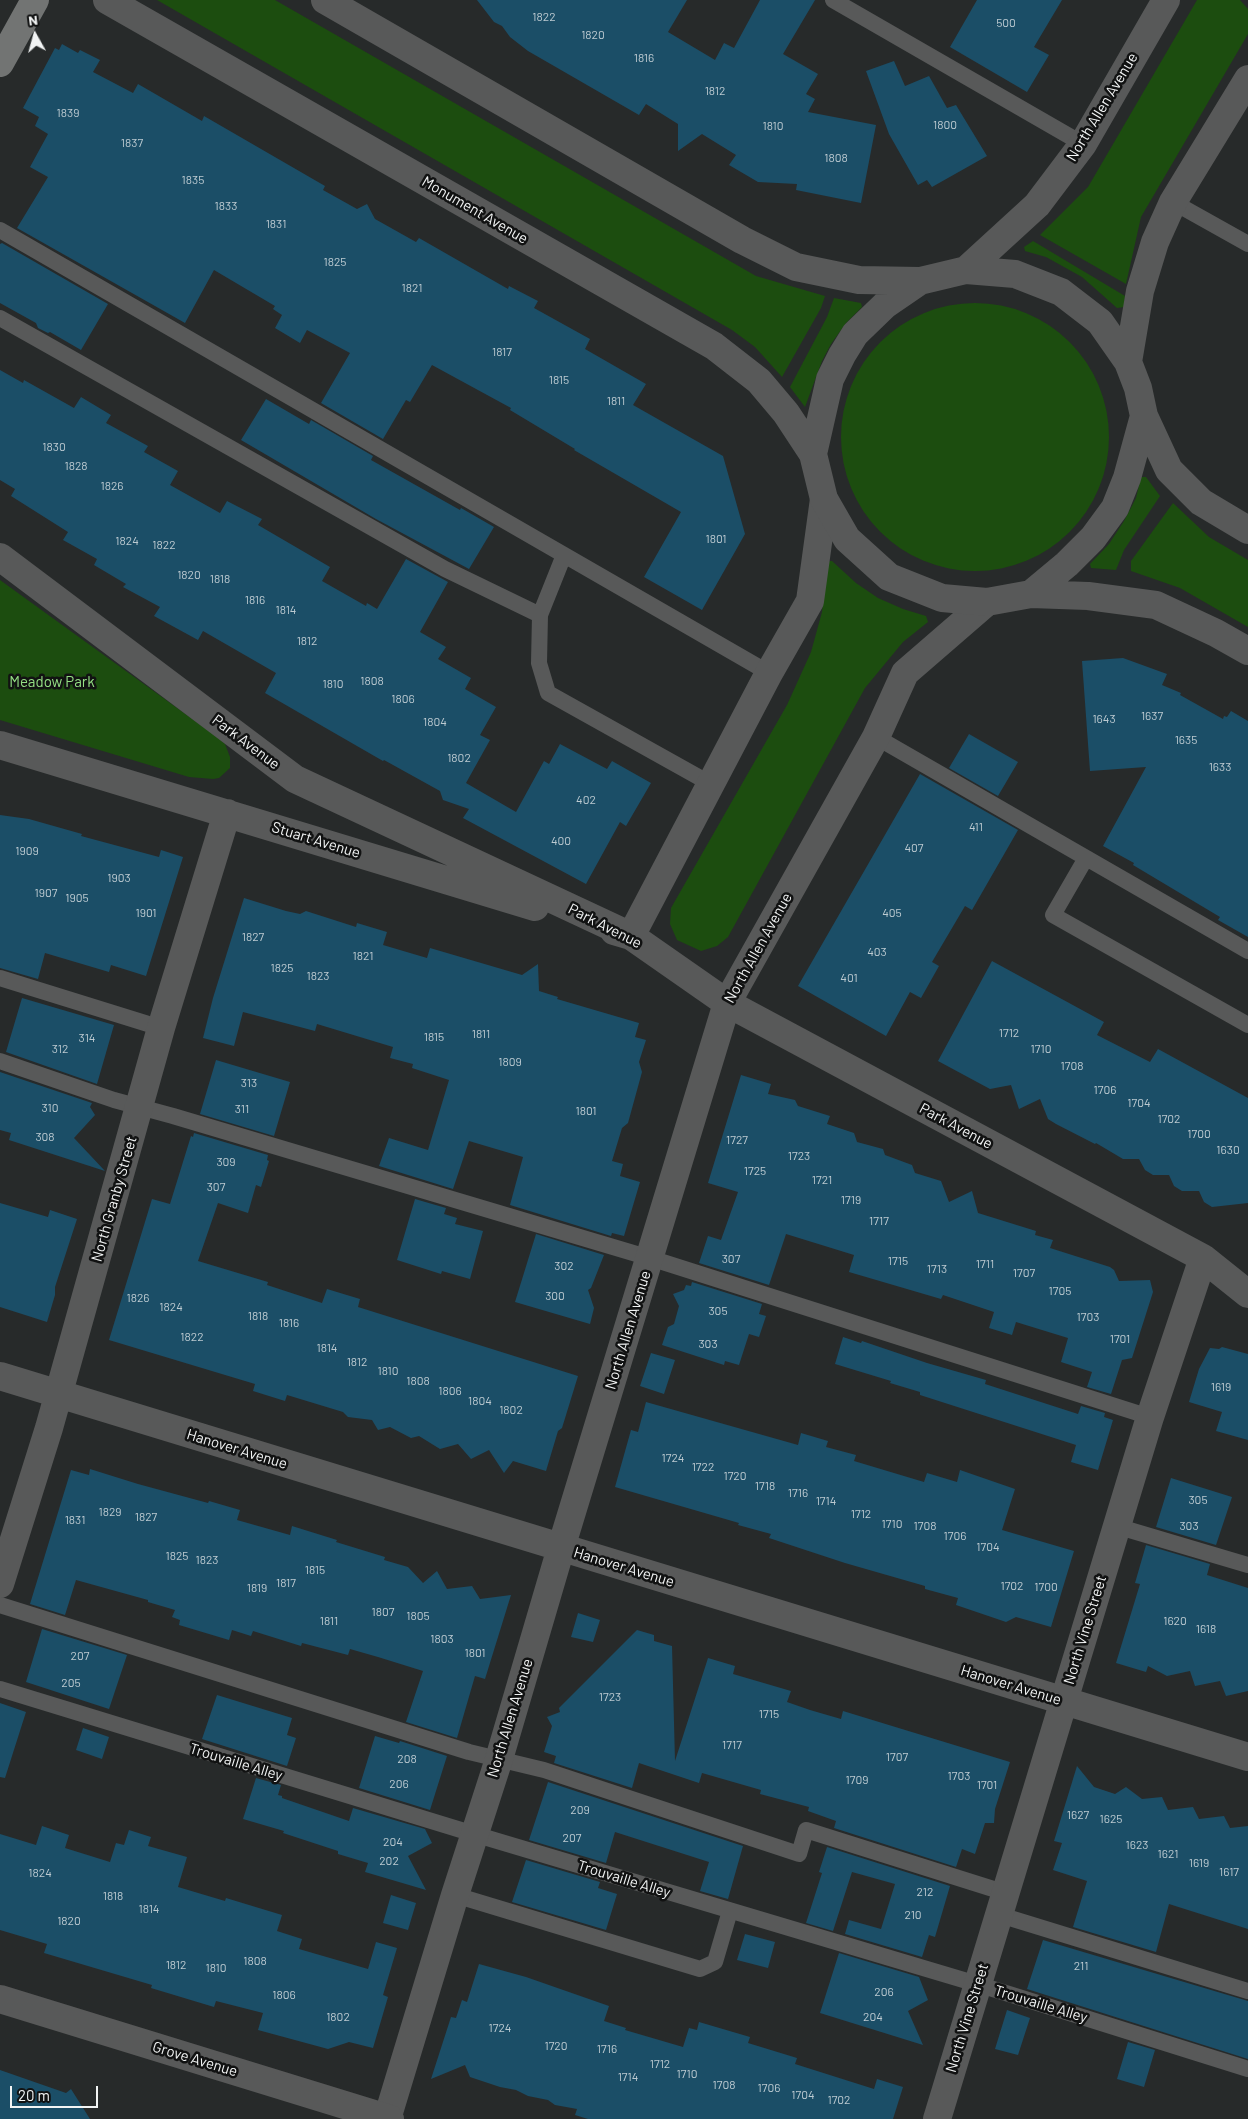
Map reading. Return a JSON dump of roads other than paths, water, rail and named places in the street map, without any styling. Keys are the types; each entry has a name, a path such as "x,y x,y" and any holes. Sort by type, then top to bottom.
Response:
{"main road":[{"path":"0,63 35,0"}],"street":[{"name":"Monument Avenue","path":"107,0 714,346 759,381 786,413 813,454"},
{"path":"325,0 742,240 796,268 860,280 920,281 966,270 1015,274 1061,292 1100,322 1128,362 1138,388 1144,416 1169,470 1201,502 1248,530"},
{"name":"North Allen Avenue","path":"966,270 1037,205 1083,144 1166,0"},
{"path":"1128,362 1140,291 1155,242 1173,202 1248,79"},
{"path":"920,281 885,305 855,334 830,379 813,454 824,499 847,539 889,577 942,598 987,602 1031,594 1088,596 1156,605 1216,632 1248,651"},
{"path":"1031,594 1067,564 1093,538 1115,508 1127,478 1144,416"},
{"path":"631,936 769,673 810,601 824,499"},
{"name":"Park Avenue","path":"0,556 295,779 631,936 727,1003 1203,1258 1248,1294"},
{"name":"North Allen Avenue","path":"388,2119 455,1895 499,1759 561,1548 727,1003 876,737 905,673 987,602"},
{"name":"Stuart Avenue","path":"0,745 631,936"},
{"name":"North Granby Street","path":"0,1584 59,1394 162,1028 227,813"},
{"name":"North Vine Street","path":"937,2119 976,1984 1003,1904 1116,1526 1150,1416 1203,1258"},
{"name":"Hanover Avenue","path":"0,1376 1248,1757"},
{"name":"Grove Avenue","path":"0,1999 388,2119"}],"lane":[{"path":"833,0 1083,144"},
{"path":"1173,202 1248,244"},
{"path":"0,230 769,673"},
{"path":"0,318 445,569 540,615"},
{"path":"564,556 540,615 539,663 548,693 711,784"},
{"path":"876,737 1248,952"},
{"path":"1086,858 1054,915 1248,1025"},
{"path":"0,978 162,1028"},
{"path":"0,1061 114,1100 140,1106 650,1258 1150,1416"},
{"path":"1116,1526 1248,1566"},
{"path":"0,1605 469,1752 544,1770 798,1854 806,1830 1003,1904 1248,1991"},
{"name":"Trouvaille Alley","path":"0,1689 730,1912 976,1984 1248,2069"},
{"path":"455,1895 700,1969 715,1962 730,1912"}],"park label":[{"name":"Meadow Park","path":"52,682"}]}
